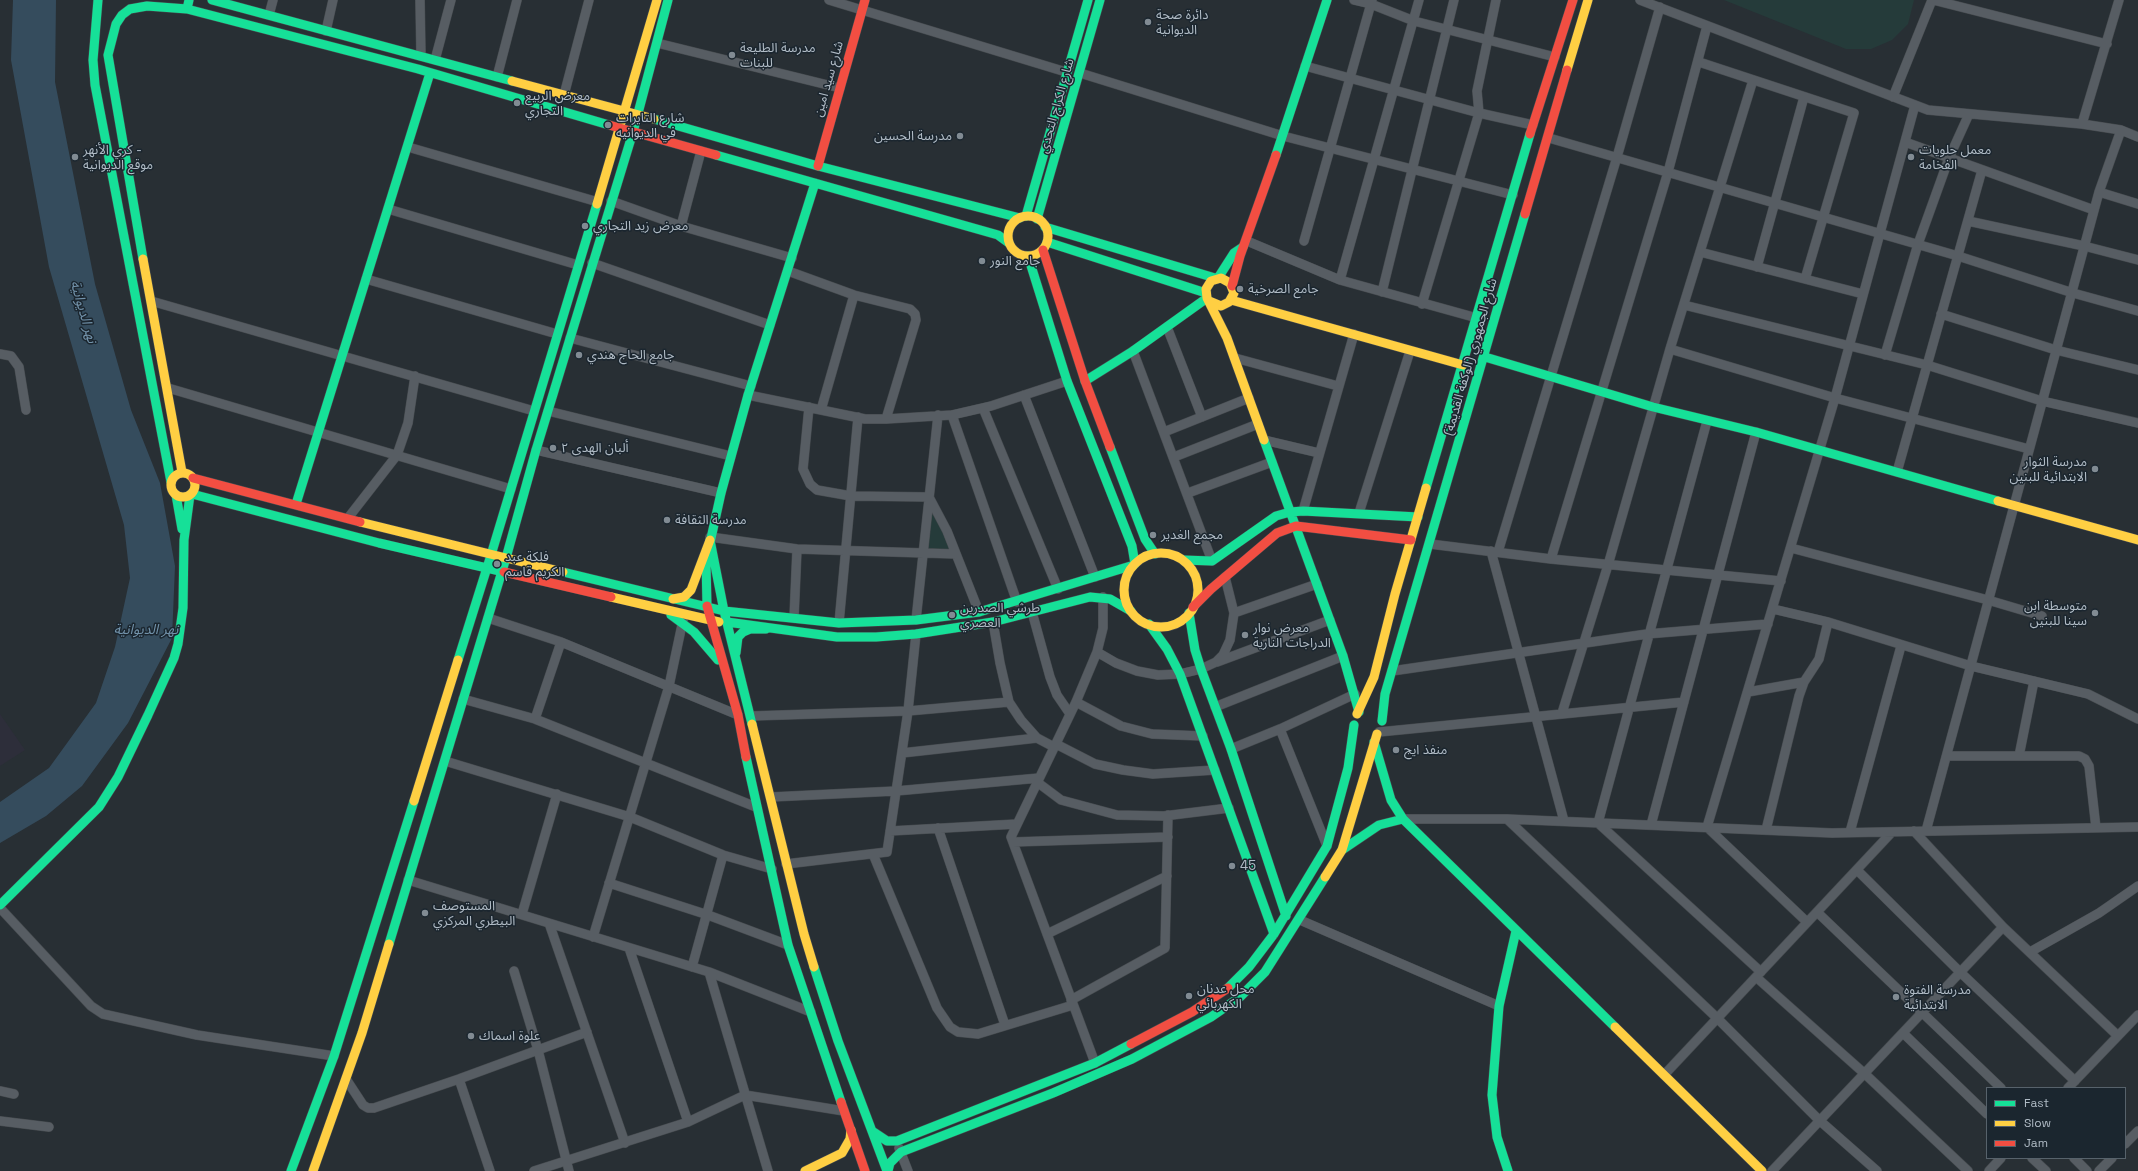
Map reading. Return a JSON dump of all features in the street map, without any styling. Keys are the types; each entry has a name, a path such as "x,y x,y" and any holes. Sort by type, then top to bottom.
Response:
{"main road":[{"path":"98,0 93,60 94,79 114,192 150,366 172,490 176,495 184,540"},
{"path":"187,10 189,0"},
{"path":"212,0 625,111 818,166 1023,217 1037,219 1046,227 1228,280 1234,293 1226,316 1227,338"},
{"path":"313,1171 309,1153 334,1056 511,490 657,0"},
{"path":"292,1171 309,1153 346,1079 362,1033 502,572 536,450 637,115 668,0"},
{"name":"شارع سيد امين","path":"818,166 865,0"},
{"path":"1009,243 1009,231 1015,221 1023,217 1088,0"},
{"name":"شارع الكراج التحدي","path":"1037,219 1100,0"},
{"path":"1232,286 1327,0"},
{"name":"شارع الجمهوري (الوكفة القديمة)","path":"1358,712 1374,677 1411,540 1533,125 1573,0"},
{"name":"شارع الجمهوري (الوكفة القديمة)","path":"1382,721 1385,694 1485,357 1588,0"},
{"path":"182,472 168,388 130,189 108,55 111,36 122,15 130,8 147,6 187,10 430,73 632,132 815,182 998,235 1009,243 1017,253 1028,256 1038,253 1045,246"},
{"path":"296,504 430,73"},
{"path":"815,182 749,390 710,539 705,576 707,606 710,621 738,715 756,807 772,869 788,945 865,1171"},
{"path":"114,192 130,189"},
{"path":"1046,227 1045,246 1085,381 1145,539 1155,554"},
{"path":"872,1131 886,1141 897,1141 1095,1063 1192,1012 1223,993 1249,967 1274,934 1327,846 1348,768 1353,746 1354,725 1358,712 1343,656 1296,526 1227,338 1207,297 1208,284 1217,278 1234,254 1245,244"},
{"path":"1045,246 1207,297 1216,306 1230,301 1463,365"},
{"path":"1028,256 1067,380 1132,546 1135,564"},
{"path":"1085,381 1133,351 1207,297"},
{"path":"1482,299 1500,304"},
{"path":"1485,357 1653,407 1756,432 2138,540"},
{"path":"150,366 163,364"},
{"path":"1457,387 1474,392"},
{"path":"171,482 175,475 182,472"},
{"path":"182,472 193,478 491,555 724,611 839,623 916,620 978,612 1017,602 1135,564"},
{"path":"0,907 88,820 99,807 118,777 154,701 178,644 183,608 184,540 191,494 196,486 193,478"},
{"path":"176,495 184,497 191,494 379,543 660,609 683,618 727,622 766,629 837,637 916,634 993,622 1068,602 1103,597 1122,604 1142,621 1149,624 1164,626 1171,625 1178,622 1225,577 1277,533 1296,526 1411,540"},
{"path":"1132,611 1125,598 1124,590 1127,576 1135,564 1141,559 1155,554 1169,554 1183,560 1198,562 1212,561 1276,516 1290,512 1359,513 1418,517"},
{"path":"673,599 684,597 691,590 710,539"},
{"path":"710,539 724,611 771,797 786,864 819,986 887,1171"},
{"path":"1183,560 1193,571 1197,585 1191,610 1195,650 1231,749 1286,916"},
{"path":"683,618 709,648 728,680"},
{"path":"1149,624 1167,649 1180,674 1274,934"},
{"path":"736,658 736,645 738,637 743,632 766,629"},
{"path":"887,1171 895,1156 901,1152 1092,1077 1132,1059 1211,1017 1240,997 1264,972 1300,920 1342,850 1349,831 1364,773 1382,721 1380,716 1372,709 1358,712"},
{"path":"1354,725 1359,734 1364,737 1376,736"},
{"path":"1376,736 1391,800 1402,819 1762,1171"},
{"path":"1342,850 1369,831 1402,819"},
{"path":"1508,1171 1497,1137 1492,1095 1499,1006 1516,931"},
{"path":"843,1108 842,1099 848,1094 854,1094 859,1097"},
{"path":"805,1171 842,1154 850,1139 851,1130"}],"street":[{"path":"269,15 273,0"},
{"path":"326,31 333,0"},
{"path":"420,0 421,56"},
{"path":"435,60 451,0"},
{"path":"497,77 517,0"},
{"path":"564,95 589,0"},
{"path":"829,0 1066,72"},
{"path":"1354,0 1372,2 1414,21 1487,41 1555,57"},
{"path":"1340,280 1419,0"},
{"path":"1382,292 1414,170 1454,0"},
{"path":"1422,304 1479,113 1477,91 1496,0"},
{"path":"1640,0 1928,110 2082,124 2121,130 2138,137"},
{"path":"1893,97 1933,0 2107,44"},
{"path":"2082,124 2119,0"},
{"path":"1304,241 1372,2"},
{"path":"1564,821 1494,551 1551,377 1660,7"},
{"path":"1551,559 1668,172 1699,62 1707,26"},
{"path":"657,43 840,88"},
{"path":"1699,62 1854,113 1805,279"},
{"path":"1305,66 1430,98 1479,113 1533,125"},
{"path":"1080,73 1283,136 1513,195"},
{"path":"1562,713 1608,565 1670,349 1753,80"},
{"path":"1757,267 1804,97"},
{"path":"1707,827 1791,548 1849,346 1915,105"},
{"path":"1885,355 1918,244 1949,158 1969,114"},
{"path":"1926,831 2013,505 2073,293 2099,192 2121,130"},
{"path":"1549,138 1918,244 2138,312"},
{"path":"1905,142 2094,210"},
{"path":"408,147 598,202"},
{"path":"681,226 700,151"},
{"path":"1898,472 1982,170"},
{"path":"2099,192 2138,204"},
{"path":"611,201 681,226 792,258"},
{"path":"388,209 578,265"},
{"path":"1968,221 2084,246 2138,260"},
{"path":"1245,244 1340,280 1422,304 1477,318"},
{"path":"1700,252 1863,294"},
{"path":"592,263 770,325"},
{"path":"788,271 854,295 910,309 914,314 916,320 886,419"},
{"path":"366,279 557,334"},
{"path":"821,410 854,295"},
{"path":"151,301 534,411"},
{"path":"1684,305 1927,365 2042,401 2138,423"},
{"path":"1941,314 2056,350 2138,370"},
{"path":"1167,327 1202,417"},
{"path":"1303,511 1354,334"},
{"path":"570,338 809,407 858,417 886,419 952,414 983,408 1067,380"},
{"path":"1670,349 1834,398 2029,449"},
{"path":"1133,351 1188,493 1212,561"},
{"path":"1359,513 1410,351"},
{"path":"0,354 11,356 19,367 26,410"},
{"path":"1234,358 1338,386"},
{"path":"348,518 397,456 408,423 414,376"},
{"path":"168,388 511,490"},
{"path":"1024,395 1095,577"},
{"path":"1164,432 1249,398"},
{"path":"809,407 803,469 805,478 817,490 851,496 929,497"},
{"path":"983,408 1058,589"},
{"path":"548,411 731,456"},
{"path":"952,414 1017,602"},
{"path":"916,620 938,415"},
{"path":"839,623 847,552 858,417"},
{"path":"1598,823 1647,634 1707,421"},
{"path":"1174,457 1258,424"},
{"path":"1651,825 1719,576 1756,432"},
{"path":"1264,440 1319,452"},
{"path":"536,450 721,493"},
{"path":"1188,493 1272,462"},
{"path":"929,497 956,554 978,612"},
{"path":"710,539 797,550 956,554"},
{"path":"1430,544 1551,559 1781,581"},
{"path":"1791,548 1988,600 2042,616"},
{"path":"794,618 797,550"},
{"path":"1216,662 1223,655 1230,640 1234,613 1225,577"},
{"path":"1234,613 1317,584"},
{"path":"1095,1063 1011,837 1076,702 1097,652 1103,628 1103,597"},
{"path":"1773,609 1828,622 1901,646 1971,666 2088,694 2138,719"},
{"path":"1032,612 1050,677 1058,695 1070,714"},
{"path":"488,618 561,642 738,715"},
{"path":"593,937 670,686 683,618"},
{"path":"1097,652 1116,663 1137,671 1158,675 1180,674 1201,669 1216,662 1330,620"},
{"path":"993,622 1000,662 1010,702 1021,720 1037,738 1095,764 1123,770 1153,774 1215,770"},
{"path":"1766,830 1804,682 1819,660 1828,622"},
{"path":"1392,671 1647,634 1768,624"},
{"path":"786,864 887,852 908,711 916,634"},
{"path":"535,719 561,642"},
{"path":"1850,832 1901,646"},
{"path":"1215,707 1343,656"},
{"path":"2019,756 2034,681"},
{"path":"1748,692 1804,682"},
{"path":"1231,749 1280,729 1354,694"},
{"path":"463,699 535,719 756,807"},
{"path":"751,716 908,711 1010,702"},
{"path":"1076,702 1120,726 1152,734 1203,736"},
{"path":"1376,736 1562,713 1684,702"},
{"path":"1280,729 1327,846"},
{"path":"902,753 1037,738"},
{"path":"1947,756 2079,756 2085,759 2089,766 2096,828"},
{"path":"445,762 630,816 723,855 772,869"},
{"path":"771,797 896,791 1038,780 1061,800 1117,815 1168,815 1229,808"},
{"path":"522,914 557,794"},
{"path":"873,854 937,1008 950,1027 958,1032 978,1034 1072,1002 1165,948 1168,815"},
{"path":"1402,819 1507,819 1850,832 2138,827"},
{"path":"1507,819 1718,1018 1819,1120 1877,1171"},
{"path":"1598,823 1968,1171"},
{"path":"890,831 1017,824"},
{"path":"1707,827 1807,922"},
{"path":"938,828 1005,1025"},
{"path":"1914,831 2003,927 2118,1036"},
{"path":"1664,1075 1892,832"},
{"path":"1013,842 1168,837"},
{"path":"692,967 708,915 723,855"},
{"path":"1856,870 2072,1085 2138,1014"},
{"path":"1046,934 1167,876"},
{"path":"408,880 709,972 810,1012"},
{"path":"609,883 708,915 788,945"},
{"path":"2030,952 2099,913 2138,886"},
{"path":"0,907 91,1006 103,1014 197,1035 334,1056"},
{"path":"1817,912 1921,1013 2001,1087"},
{"path":"1300,920 1499,1006"},
{"path":"549,924 625,1143"},
{"path":"1772,1171 2003,927"},
{"path":"629,948 688,1122"},
{"path":"514,971 538,1050 569,1171"},
{"path":"709,972 768,1171"},
{"path":"346,1079 363,1105 371,1108 459,1079 587,1032"},
{"path":"1903,1033 1986,1113"},
{"path":"459,1079 490,1171"},
{"path":"0,1091 14,1094"},
{"path":"534,1171 688,1122 745,1095 843,1108"},
{"path":"0,1121 49,1127"},
{"path":"2126,1143 2138,1131"},
{"path":"897,1141 908,1171"},
{"path":"1989,1171 2000,1159"},
{"path":"2033,1159 2046,1171"},
{"path":"2075,1159 2087,1171"},
{"path":"2099,1171 2111,1159"}],"shaded area":[{"path":"0,714 25,750 0,766"}],"green space":[{"path":"1724,0 1914,0 1908,24 1892,40 1871,49 1846,49"},
{"path":"931,507 950,544 950,550 927,549"}],"water":[{"name":"نهر الديوانية","path":"13,0 56,0 55,82 95,284 131,410 160,483 175,566 172,638 128,723 82,786 46,816 0,843 0,802 49,768 96,703 115,647 130,578 124,525 49,267 11,60"}],"traffic: fast":[{"path":"98,0 93,60 95,85 171,482"},
{"path":"143,259 108,55 116,24 122,15 130,9 147,6 187,9 189,0"},
{"path":"212,0 512,81"},
{"path":"506,558 536,450 633,132 668,0"},
{"path":"1026,216 1088,0"},
{"path":"1037,219 1100,0"},
{"path":"1276,155 1327,0"},
{"path":"187,9 418,69 609,125"},
{"path":"296,504 430,73"},
{"path":"654,119 818,166 1020,218"},
{"path":"1426,488 1530,134"},
{"path":"716,155 998,235 1009,243"},
{"path":"707,606 706,561 721,493 748,395 815,183"},
{"path":"491,555 597,204"},
{"path":"1382,721 1385,694 1525,214"},
{"path":"1045,227 1215,278"},
{"path":"1047,242 1206,293"},
{"path":"1218,278 1234,253 1243,247"},
{"path":"1028,256 1067,381 1132,546 1135,564"},
{"path":"1085,381 1133,351 1207,298"},
{"path":"1485,357 1653,407 1756,432 1998,501"},
{"path":"1264,440 1343,656 1359,712"},
{"path":"1110,447 1145,539 1155,554"},
{"path":"192,494 379,543 504,572"},
{"path":"176,495 182,529"},
{"path":"0,905 99,807 118,777 148,715 174,658 178,644 183,608 184,540 190,495"},
{"path":"1183,560 1212,561 1276,516 1290,512 1303,511 1418,517"},
{"path":"710,540 724,611 839,623 916,620 979,612 1134,565"},
{"path":"458,660 491,555"},
{"path":"389,944 506,558"},
{"path":"563,572 724,611 752,724"},
{"path":"727,622 837,637 876,637 916,634 993,622 1090,597 1110,599 1131,611"},
{"path":"1189,613 1195,650 1201,669 1231,749 1286,916"},
{"path":"671,615 694,632 718,660"},
{"path":"1149,624 1167,649 1180,674 1274,934"},
{"path":"736,653 738,637 743,632 750,629 766,629"},
{"path":"1228,988 1249,967 1274,934 1327,846 1348,768 1354,725"},
{"path":"1374,742 1391,800 1403,819 1615,1027"},
{"path":"746,757 788,945 841,1102"},
{"path":"291,1171 334,1056 414,801"},
{"path":"1342,850 1379,825 1403,819"},
{"path":"888,1171 890,1163 901,1152 1053,1093 1132,1059 1211,1017 1240,997 1265,972 1325,877"},
{"path":"1508,1171 1497,1137 1492,1095 1499,1006 1516,931"},
{"path":"814,967 838,1041 887,1171"},
{"path":"872,1131 887,1141 897,1141 1095,1063 1131,1044"}],"traffic: slow":[{"path":"597,204 657,0"},
{"path":"1567,70 1588,0"},
{"path":"512,81 654,119"},
{"path":"1028,216 1036,218 1042,222 1046,228 1048,236 1046,244 1042,250 1036,254 1028,256 1020,254 1014,250 1010,244 1008,236 1010,228 1014,222 1020,218 1028,216"},
{"path":"143,259 182,472"},
{"path":"1209,301 1221,306 1229,302 1234,293 1230,283 1221,278 1211,281 1206,289 1207,298 1227,338 1264,440"},
{"path":"1231,300 1463,365"},
{"path":"183,473 192,476 195,485 192,494 183,497 174,494 171,485 174,476 183,473"},
{"path":"1357,714 1374,677 1395,594 1426,488"},
{"path":"1998,501 2138,540"},
{"path":"360,522 563,572"},
{"path":"673,599 684,597 691,590 710,540"},
{"path":"1161,553 1175,556 1187,564 1195,576 1198,590 1195,604 1187,616 1175,624 1161,627 1147,624 1135,616 1127,604 1124,590 1127,576 1135,564 1147,556 1161,553"},
{"path":"611,597 719,622"},
{"path":"414,801 458,660"},
{"path":"752,724 804,934 814,967"},
{"path":"1325,877 1342,850 1377,734"},
{"path":"313,1171 362,1033 389,944"},
{"path":"1615,1027 1762,1171"},
{"path":"805,1171 842,1153 850,1139 851,1130"}],"traffic: jam":[{"path":"818,166 865,0"},
{"path":"1530,134 1573,0"},
{"path":"1525,214 1567,70"},
{"path":"609,125 716,155"},
{"path":"1232,286 1240,256 1276,155"},
{"path":"1043,250 1085,381 1110,447"},
{"path":"193,478 360,522"},
{"path":"1193,607 1211,589 1277,533 1296,526 1411,540"},
{"path":"504,572 611,597"},
{"path":"707,606 738,715 746,757"},
{"path":"1131,1044 1192,1012 1228,988"},
{"path":"841,1102 865,1171"}],"place":[{"name":"دائرة صحة الديوانية","path":"1148,22"},
{"name":"مدرسة الطليعة للبنات","path":"732,55"},
{"name":"معرض الربيع التجاري","path":"517,103"},
{"name":"شارع التايرات في الديوانيه","path":"608,125"},
{"name":"مدرسة الحسين","path":"960,136"},
{"name":"كري الأنهر - موقع الديوانية","path":"75,157"},
{"name":"معمل حلويات الفخامة","path":"1911,157"},
{"name":"معرض زيد التجاري","path":"585,226"},
{"name":"جامع النور","path":"982,261"},
{"name":"جامع الصرخية","path":"1240,289"},
{"name":"جامع الحاج هندي","path":"579,355"},
{"name":"ألبان الهدى ٢","path":"553,448"},
{"name":"مدرسة الثوار الابتدائية للبنين","path":"2095,469"},
{"name":"مدرسة الثقافة","path":"667,520"},
{"name":"مجمع الغدير","path":"1153,535"},
{"name":"فلكة عبد الكريم قاسم","path":"497,564"},
{"name":"متوسطة ابن سينا للبنين","path":"2095,613"},
{"name":"طرشي الصدرين العصري","path":"952,615"},
{"name":"معرض نوار الدراجات النارية","path":"1245,635"},
{"name":"منفذ ايج","path":"1396,750"},
{"name":"45","path":"1232,866"},
{"name":"المستوصف البيطري المركزي","path":"425,913"},
{"name":"محل عدنان الكهربائي","path":"1189,996"},
{"name":"مدرسة الفتوة الابتدائية","path":"1896,997"},
{"name":"علوة اسماك","path":"471,1036"}]}
